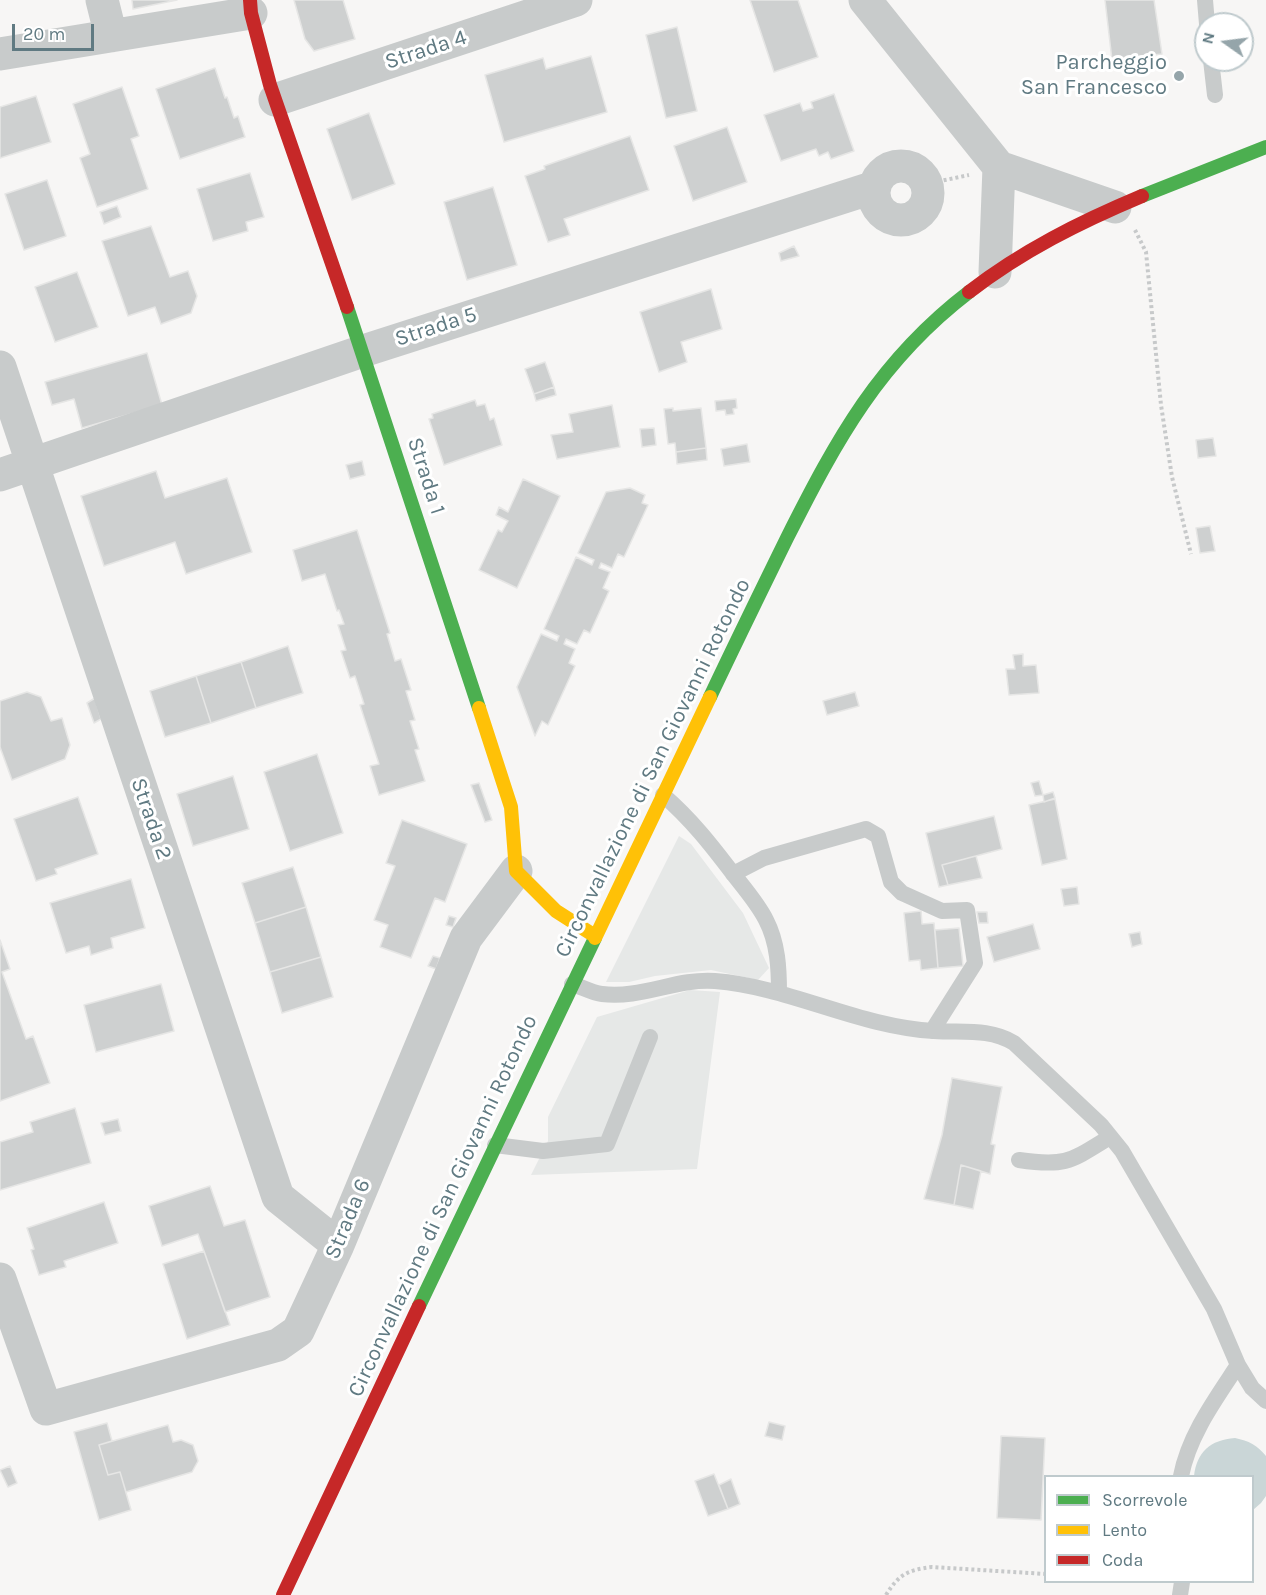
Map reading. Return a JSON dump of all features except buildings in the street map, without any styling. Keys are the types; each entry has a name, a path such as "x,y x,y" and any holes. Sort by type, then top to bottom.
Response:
{"main road":[{"name":"Strada 1","path":"250,7 275,100 363,351 511,807 516,871"},
{"name":"Circonvallazione di San Giovanni Rotondo","path":"283,1595 495,1145 778,555 837,441 861,405 887,370 955,303 994,272 1051,238 1115,207 1202,170 1266,147"},
{"path":"516,871 556,911 595,936"}],"street":[{"path":"102,0 111,36"},
{"name":"Strada 4","path":"275,100 576,0"},
{"path":"865,0 995,162 1115,207"},
{"path":"0,54 111,36 250,7"},
{"path":"994,272 995,162"},
{"name":"Strada 5","path":"0,475 363,351 874,187 884,172 891,168 900,166 916,171 926,184"},
{"name":"Strada 2","path":"0,367 278,1197 338,1245"},
{"name":"Strada 6","path":"0,1279 46,1409 278,1345 298,1331 338,1245 466,938 516,871"}],"lane":[{"path":"1212,72 1215,95"},
{"path":"663,795 691,820 767,921 775,945 779,971 778,993"},
{"path":"733,874 764,858 866,829 878,836 891,882 902,893 942,912 967,910 975,963 932,1031"},
{"path":"572,984 601,994 628,995 690,981 716,981 778,993 883,1022 932,1031 982,1032 1001,1035 1014,1043 1072,1096 1122,1151 1214,1309 1238,1365 1252,1388 1266,1401"},
{"path":"495,1145 543,1151 607,1144 650,1038"},
{"path":"1019,1160 1049,1165 1073,1160 1110,1137"},
{"path":"1181,1475 1189,1447 1210,1408 1238,1365"}],"path":[{"path":"926,184 968,176 995,162"},
{"path":"1115,207 1136,232 1146,252 1161,405 1172,477 1191,554"},
{"path":"886,1595 895,1581 904,1574 932,1567 1044,1574"}],"shaded area":[{"path":"679,836 691,844 743,913 769,968 758,980 711,970 655,976 629,982 606,982"},
{"path":"690,990 720,992 697,1169 531,1175 548,1141 548,1117 597,1017"},
{"path":"1235,1438 1252,1444 1266,1456 1266,1496 1254,1509 1254,1475 1194,1475 1198,1460 1206,1449 1226,1439"}],"traffic: fast":[{"path":"1142,196 1266,147"},
{"path":"710,697 787,538 843,435 885,374 937,318 969,292"},
{"path":"347,307 479,708"},
{"path":"419,1306 595,938"}],"traffic: slow":[{"path":"595,938 710,697"},
{"path":"479,708 511,807 516,871 556,911 595,936"}],"traffic: jam":[{"path":"250,0 251,13 270,85 347,307"},
{"path":"969,292 1010,263 1052,238 1142,196"},
{"path":"283,1595 419,1306"}],"place":[{"name":"Parcheggio San Francesco","path":"1179,76"}]}
